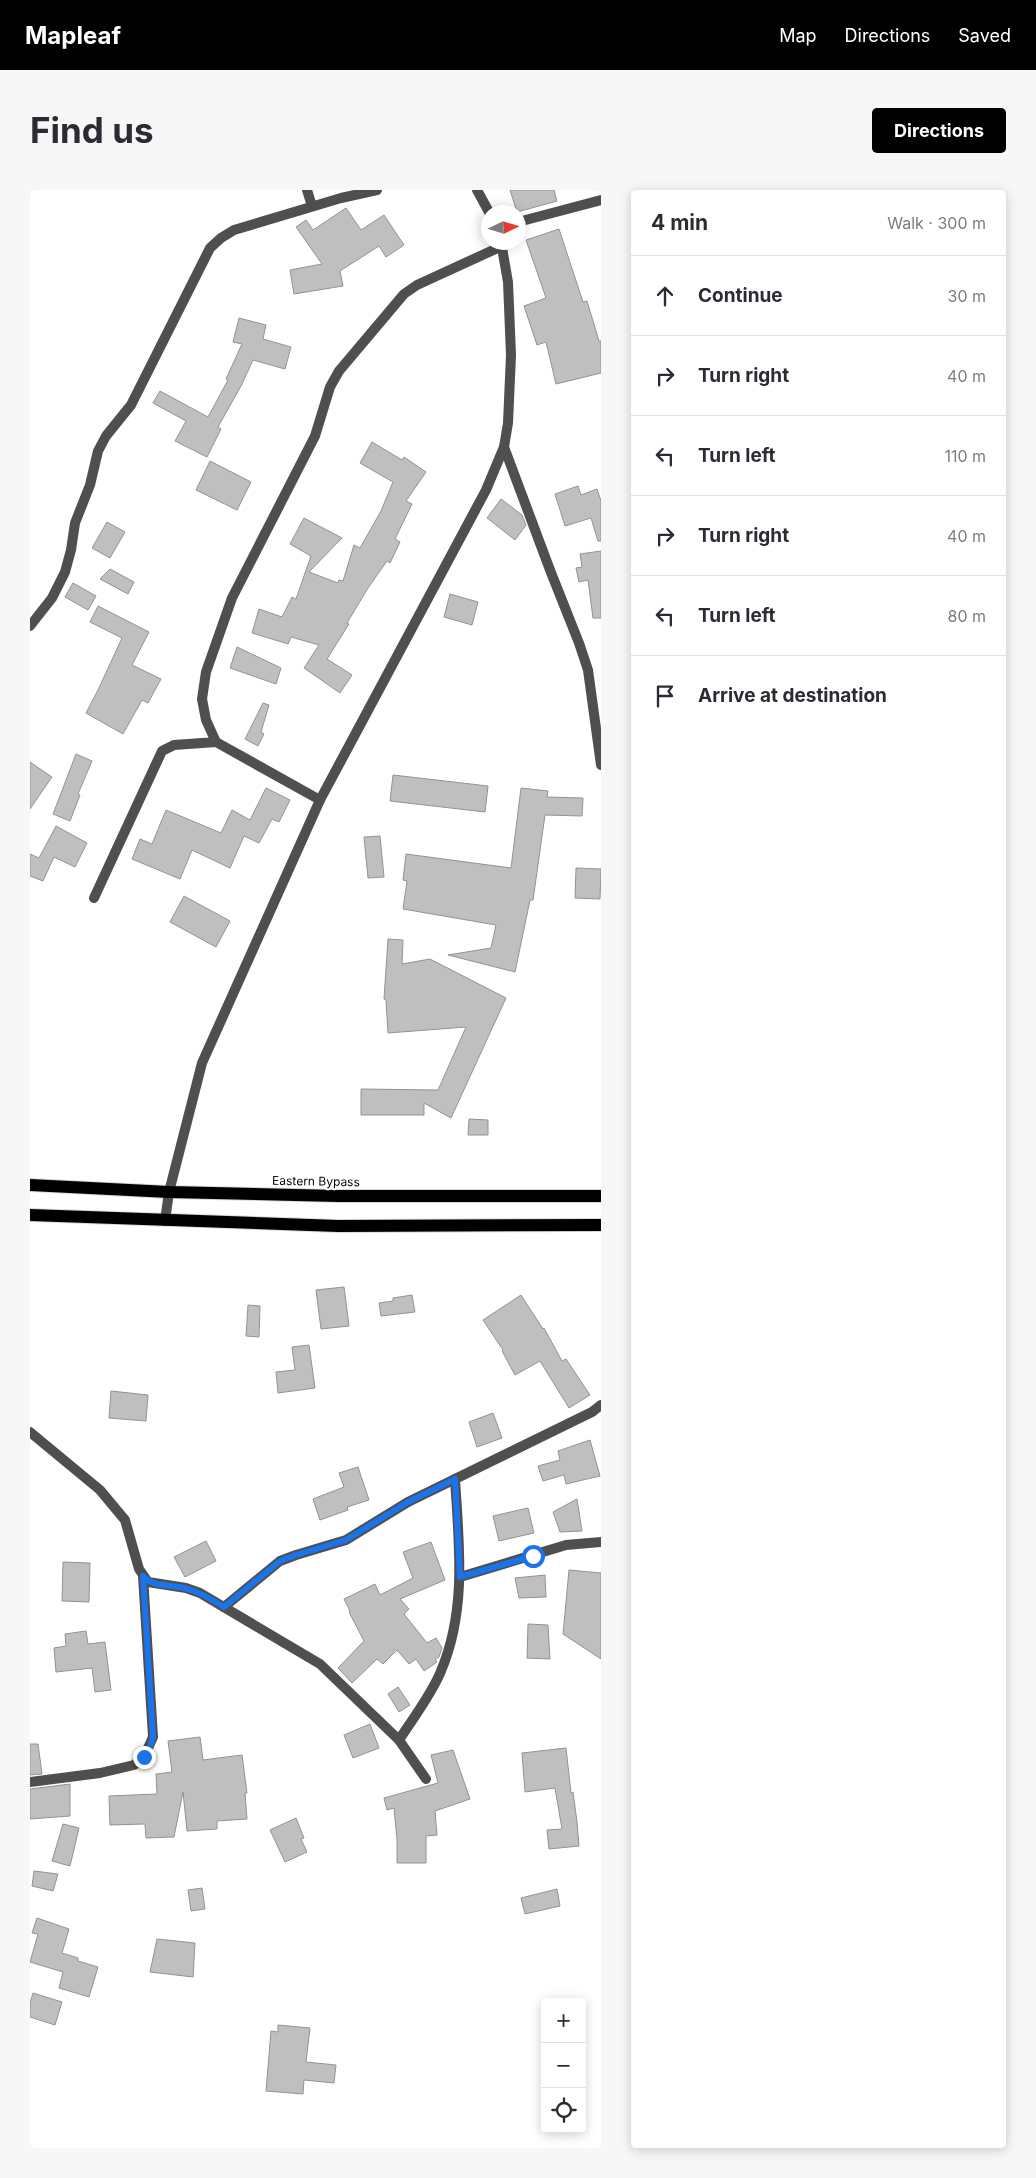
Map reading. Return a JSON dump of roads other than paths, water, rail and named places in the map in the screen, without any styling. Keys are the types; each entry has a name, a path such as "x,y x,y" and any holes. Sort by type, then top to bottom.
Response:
{"main road":[{"name":"Eastern Bypass","path":"30,1185 169,1192 338,1196 601,1196"},
{"path":"30,1215 338,1226 601,1225"}],"street":[{"path":"307,190 312,206"},
{"path":"30,626 52,598 65,572 75,523 90,485 98,451 106,436 131,405 210,248 234,230 312,206 377,190"},
{"path":"477,190 485,205"},
{"path":"526,220 601,200"},
{"path":"216,742 206,720 202,699 206,672 232,598 315,436 330,387 339,370 404,294 417,285 489,250"},
{"path":"165,1221 169,1192 202,1064 320,800 486,490 504,447 508,423 511,355 508,282 502,250"},
{"path":"504,447 585,661 601,765"},
{"path":"94,898 162,751 174,745 216,742 320,800"},
{"path":"224,1607 280,1561 346,1540 408,1502 592,1412 601,1405"},
{"path":"30,1432 100,1490 125,1520 143,1576 153,1737 144,1757 134,1765 100,1773 30,1782"},
{"path":"399,1740 441,1672 456,1621 460,1577 455,1479"},
{"path":"460,1577 566,1545 601,1542"},
{"path":"143,1576 148,1582 186,1588 200,1593 320,1664 399,1740 426,1779"}]}
